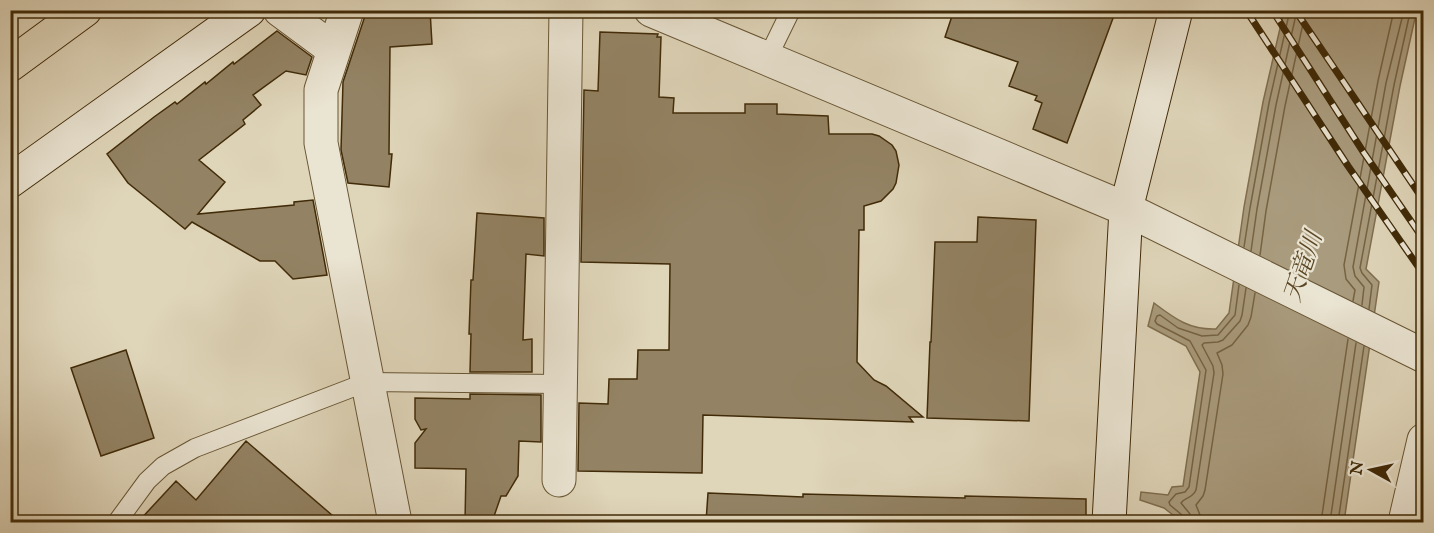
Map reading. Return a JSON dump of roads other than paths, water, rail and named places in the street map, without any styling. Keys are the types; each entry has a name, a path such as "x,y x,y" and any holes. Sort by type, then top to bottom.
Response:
{"highway":[{"path":"10,65 85,10"}],"street":[{"path":"10,181 249,10"},
{"path":"280,10 334,50"},
{"path":"347,10 321,90 321,142 395,522"},
{"path":"559,480 566,10"},
{"path":"651,10 1126,209 1421,354"},
{"path":"1109,522 1126,209 1176,10"},
{"path":"1405,522 1424,440"}],"lane":[{"path":"767,59 791,10"},
{"path":"117,522 147,481 163,466 195,448 368,382 561,384"}],"water":[{"name":"天竜川","path":"1284,11 1419,11 1415,18 1400,86 1366,269 1379,282 1344,522 1178,522 1178,519 1164,508 1140,500 1141,492 1168,495 1172,487 1183,486 1200,372 1186,346 1148,326 1154,303 1182,322 1206,329 1216,329 1229,313 1244,207 1263,102"}],"railway":[{"path":"1246,10 1348,166 1424,275"},
{"path":"1272,10 1364,153 1424,240"},
{"path":"1295,10 1424,201"}]}
